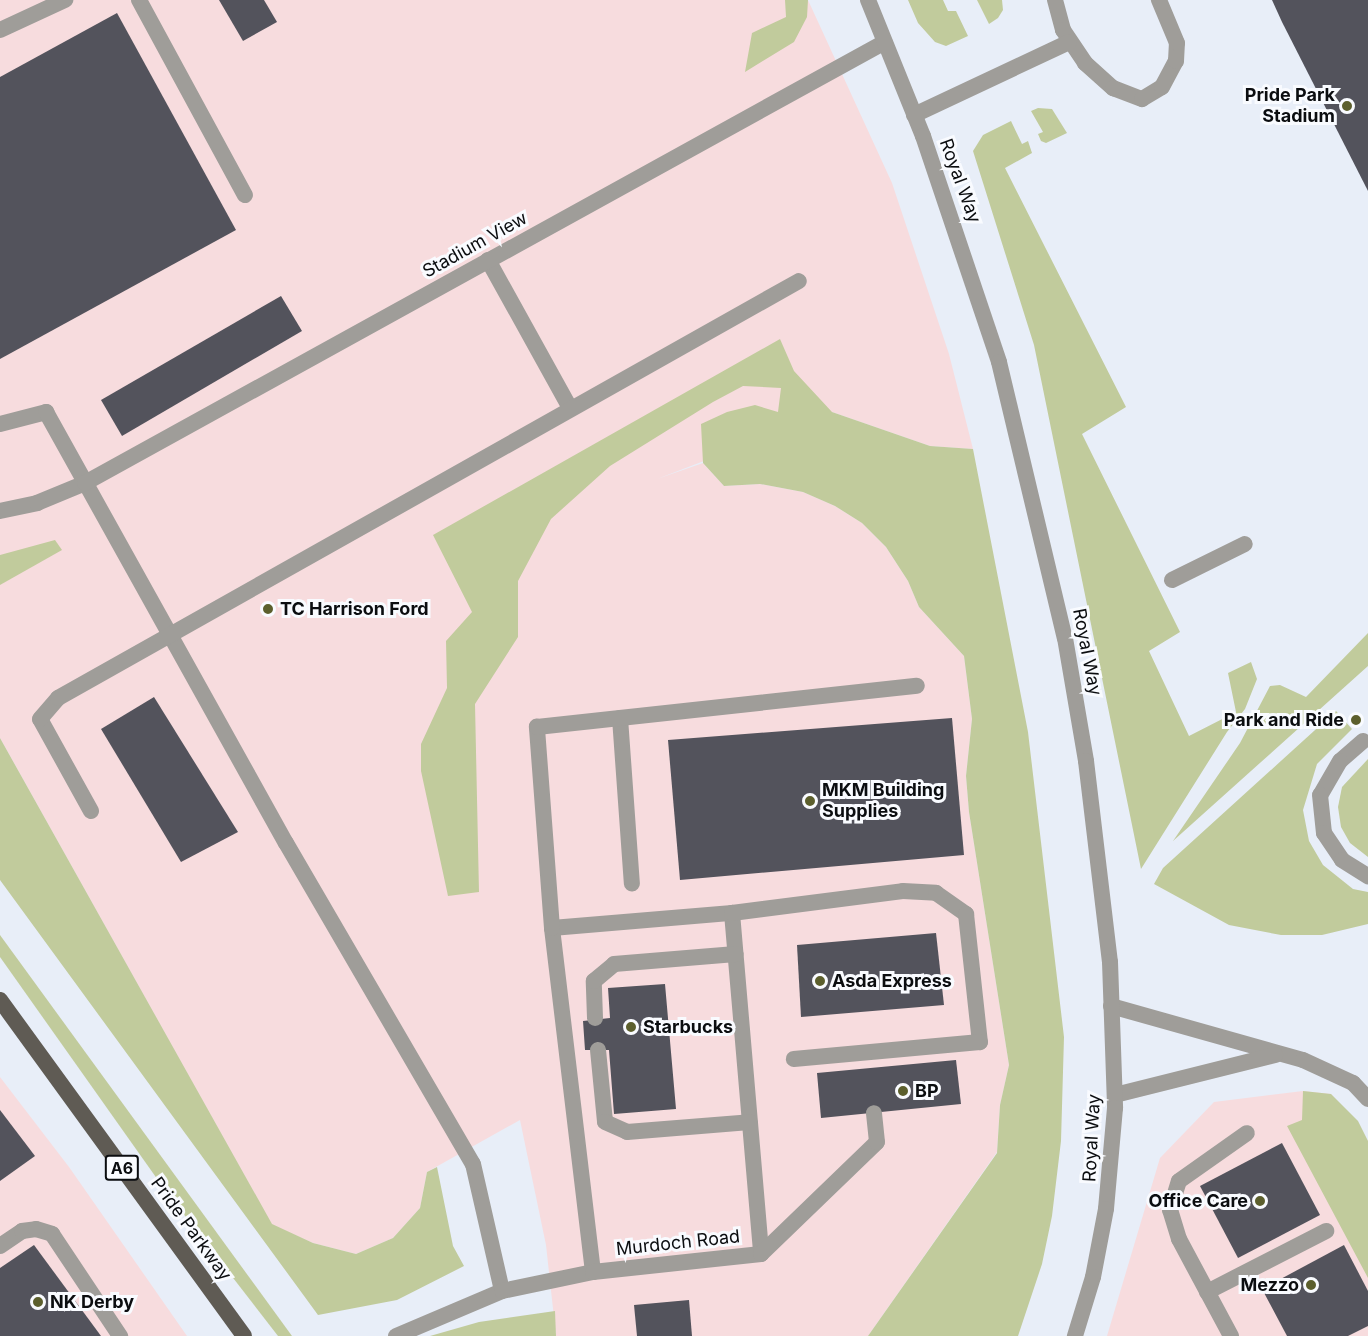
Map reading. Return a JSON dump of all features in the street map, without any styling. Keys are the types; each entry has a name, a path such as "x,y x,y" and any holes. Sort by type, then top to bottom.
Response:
{"main road":[{"name":"Pride Parkway","path":"0,1000 244,1336"}],"street":[{"path":"0,30 65,0"},
{"path":"139,0 245,195"},
{"name":"Royal Way","path":"868,0 914,115 989,326 1040,521 1065,638 1091,792 1112,1006 1115,1095 1106,1209 1090,1289 1075,1336"},
{"path":"1055,0 1069,42 1113,88 1142,99 1152,95 1171,76 1176,61 1177,43 1159,0"},
{"name":"Stadium View","path":"0,511 37,503 85,483 885,42"},
{"path":"914,115 1069,42"},
{"path":"488,260 570,408"},
{"path":"91,811 40,719 58,698 799,281"},
{"path":"0,424 46,412 172,632 286,843 473,1164 502,1292"},
{"path":"1172,580 1245,543"},
{"path":"592,1272 552,928 537,727 917,686"},
{"path":"620,718 632,884"},
{"path":"1363,741 1340,761 1320,795 1324,833 1342,860 1368,876"},
{"path":"552,928 732,913 903,891 936,892 966,914 980,1042 869,1060 794,1059"},
{"path":"732,913 761,1254"},
{"path":"596,1018 594,981 614,964 736,954"},
{"path":"1112,1006 1276,1055 1303,1060 1353,1083 1368,1099"},
{"path":"598,1050 605,1122 627,1132 750,1122"},
{"path":"1115,1095 1276,1055"},
{"name":"Murdoch Road","path":"396,1336 502,1292 592,1272 761,1254 877,1142 874,1113"},
{"path":"1231,1336 1179,1239 1170,1210 1179,1181 1247,1132"},
{"path":"0,1246 22,1231 36,1229 52,1234 120,1336"},
{"path":"1207,1292 1326,1232"}],"shaded area":[{"name":"TC Harrison Ford","path":"0,0 808,0 892,183 949,354 973,449 930,446 832,412 657,479 703,463 724,486 760,484 803,492 835,506 862,523 886,547 908,581 919,607 964,656 972,719 966,776 969,812 1009,1065 1000,1105 997,1152 868,1336 556,1336 546,1245 520,1120 427,1172 420,1208 393,1238 356,1254 313,1243 272,1225 0,738"},
{"path":"0,1077 69,1167 187,1336 0,1336"},
{"path":"1303,1091 1331,1094 1368,1141 1368,1336 1107,1336 1160,1158 1214,1102"}],"green space":[{"path":"785,0 808,0 807,17 794,42 745,72 752,33 786,17"},
{"path":"908,0 943,0 948,11 956,11 968,36 946,46 935,42 918,23"},
{"path":"977,0 1002,0 1003,10 998,18 989,24"},
{"path":"1038,108 1052,109 1067,133 1046,143 1041,141 1038,134 1043,132 1031,111"},
{"path":"1011,121 1022,144 1028,141 1032,153 1005,168 1126,407 1082,434 1180,632 1149,651 1189,736 1236,712 1228,673 1251,662 1257,679 1245,709 1227,732 1141,869 1034,345 973,151 983,135"},
{"path":"780,339 794,371 832,412 930,446 973,449 1028,732 1064,1037 1061,1141 1052,1216 1042,1264 1018,1336 868,1336 997,1153 1000,1105 1009,1065 969,812 966,776 972,719 964,656 919,607 908,581 886,547 862,523 835,506 803,492 760,484 724,486 703,463 701,424 727,412 755,405 778,412 781,388 743,386 713,402 610,466 551,519 518,581 518,637 475,704 479,892 448,896 421,771 421,744 447,688 446,641 472,612 433,535"},
{"path":"55,540 62,550 0,585 0,555"},
{"path":"1368,633 1368,666 1173,841 1240,743 1270,686 1280,685 1306,697"},
{"path":"1336,711 1352,729 1317,764 1303,810 1309,841 1323,865 1353,889 1368,892 1368,924 1322,935 1281,935 1229,925 1154,884 1163,868"},
{"path":"0,738 272,1224 313,1243 356,1254 393,1238 420,1208 427,1172 437,1167 453,1246 464,1266 397,1300 318,1315 0,880"},
{"path":"1368,759 1368,857 1350,843 1341,827 1338,807 1342,787"},
{"path":"0,935 292,1336 278,1336 165,1190 0,957"},
{"path":"1303,1091 1331,1094 1358,1121 1368,1141 1368,1278 1287,1126 1302,1120"},
{"path":"555,1311 556,1336 430,1336 479,1322"}],"building":[{"path":"219,0 264,0 277,22 243,41"},
{"name":"Pride Park Stadium","path":"1272,0 1368,0 1368,191 1282,22"},
{"path":"117,13 236,230 0,359 0,77"},
{"path":"281,296 302,331 122,436 101,400"},
{"path":"154,697 238,832 181,862 101,729"},
{"path":"952,718 964,855 680,880 668,740"},
{"path":"936,933 944,1005 801,1017 797,945"},
{"path":"665,984 676,1109 614,1114 609,1050 585,1050 583,1021 610,1018 608,988"},
{"path":"956,1060 961,1104 821,1118 817,1073"},
{"path":"0,1110 35,1156 0,1181"},
{"name":"Office Care","path":"1282,1143 1320,1215 1238,1258 1200,1186"},
{"name":"NK Derby","path":"34,1245 101,1336 0,1336 0,1268"},
{"path":"1344,1245 1368,1291 1368,1326 1348,1336 1287,1336 1262,1289"},
{"path":"689,1300 692,1336 637,1336 634,1305"}],"place":[{"name":"Pride Park Stadium","path":"1347,106"},
{"name":"TC Harrison Ford","path":"268,609"},
{"name":"Park and Ride","path":"1356,720"},
{"name":"MKM Building Supplies","path":"810,801"},
{"name":"Asda Express","path":"820,981"},
{"name":"Starbucks","path":"631,1027"},
{"name":"BP","path":"903,1091"},
{"name":"Office Care","path":"1260,1201"},
{"name":"Mezzo","path":"1311,1285"},
{"name":"NK Derby","path":"38,1302"}]}
